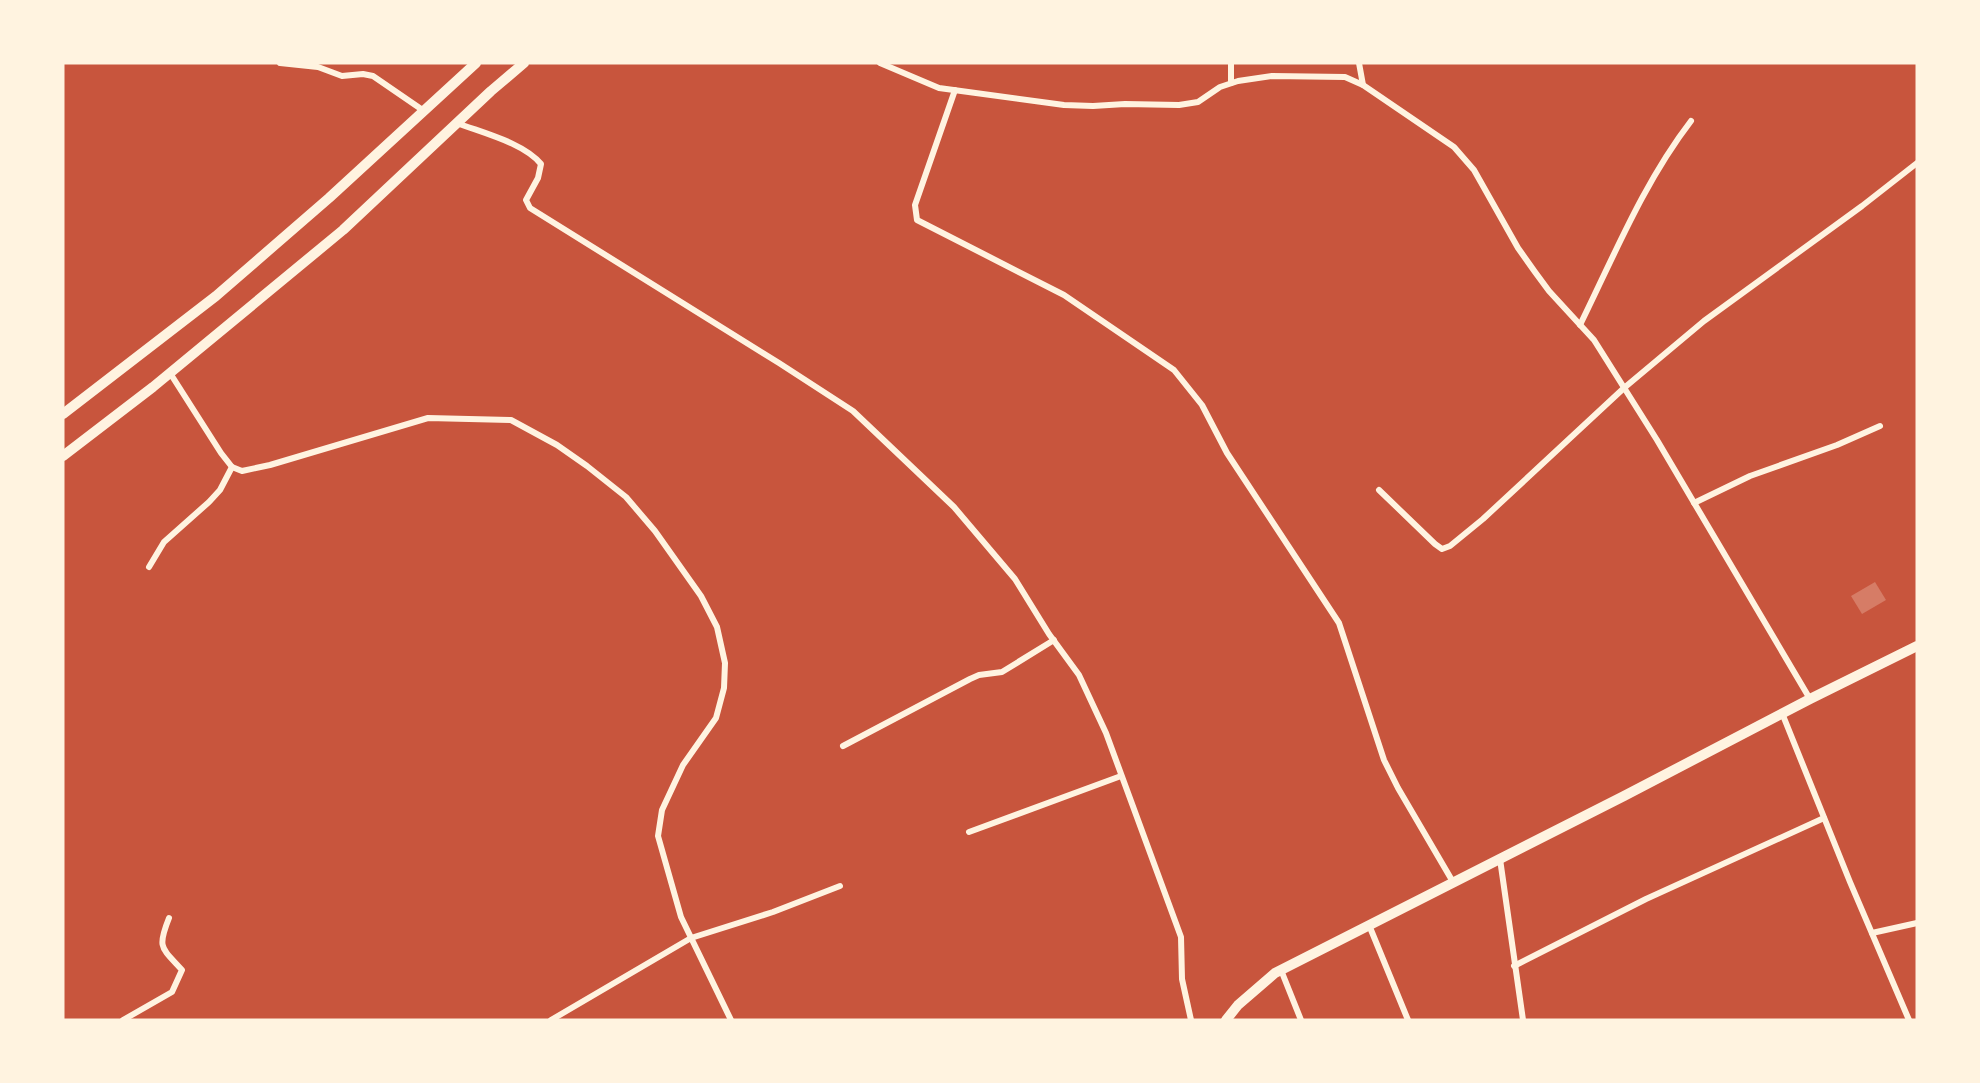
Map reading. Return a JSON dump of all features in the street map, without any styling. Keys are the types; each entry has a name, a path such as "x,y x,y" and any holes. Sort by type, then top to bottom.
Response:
{"street":[{"path":"279,63 318,67 342,76 363,74 373,76 424,111"},
{"path":"63,414 216,297 476,63"},
{"path":"63,456 170,373 344,230 524,63"},
{"path":"880,63 939,88 1064,105 1093,106 1179,105 1198,102 1220,87 1231,83 1272,76 1345,77 1363,85 1454,147 1474,170 1518,248 1549,291 1594,340 1694,502 1810,699"},
{"path":"1231,63 1231,83"},
{"path":"1359,63 1363,85"},
{"path":"955,90 915,205 917,220 1064,295 1174,370 1180,377 1202,405 1227,453 1339,623 1384,760 1398,789 1453,882"},
{"path":"1580,325 1657,170 1672,145 1691,121"},
{"path":"457,123 516,145 536,157 542,164 538,178 526,200 530,208 852,411 954,507 1015,579 1079,675 1106,733 1181,937 1182,979 1191,1020"},
{"path":"1379,490 1435,544 1442,549 1450,546 1483,519 1624,388 1704,321 1917,163"},
{"path":"170,373 221,453 232,467 242,471 270,465 428,418 512,420 556,445 626,497 655,531 701,596 717,627 725,663 724,688 716,718 683,765 662,810 658,836 681,917 731,1020"},
{"path":"1694,502 1750,476 1837,445 1880,426"},
{"path":"149,567 164,542 220,490 232,467"},
{"path":"843,746 970,679 979,675 1002,672 1054,640"},
{"path":"1226,1020 1238,1005 1281,970 1917,646"},
{"path":"1782,713 1909,1020"},
{"path":"969,832 1121,776"},
{"path":"1514,966 1646,899 1824,818"},
{"path":"1500,859 1522,1020"},
{"path":"551,1020 691,938 773,912 840,886"},
{"path":"123,1020 172,992 182,970 163,949 161,939 169,918"},
{"path":"1872,933 1917,923"},
{"path":"1369,925 1408,1020"},
{"path":"1281,970 1301,1020"}],"building":[{"path":"1875,582 1886,600 1862,614 1851,596"}]}
